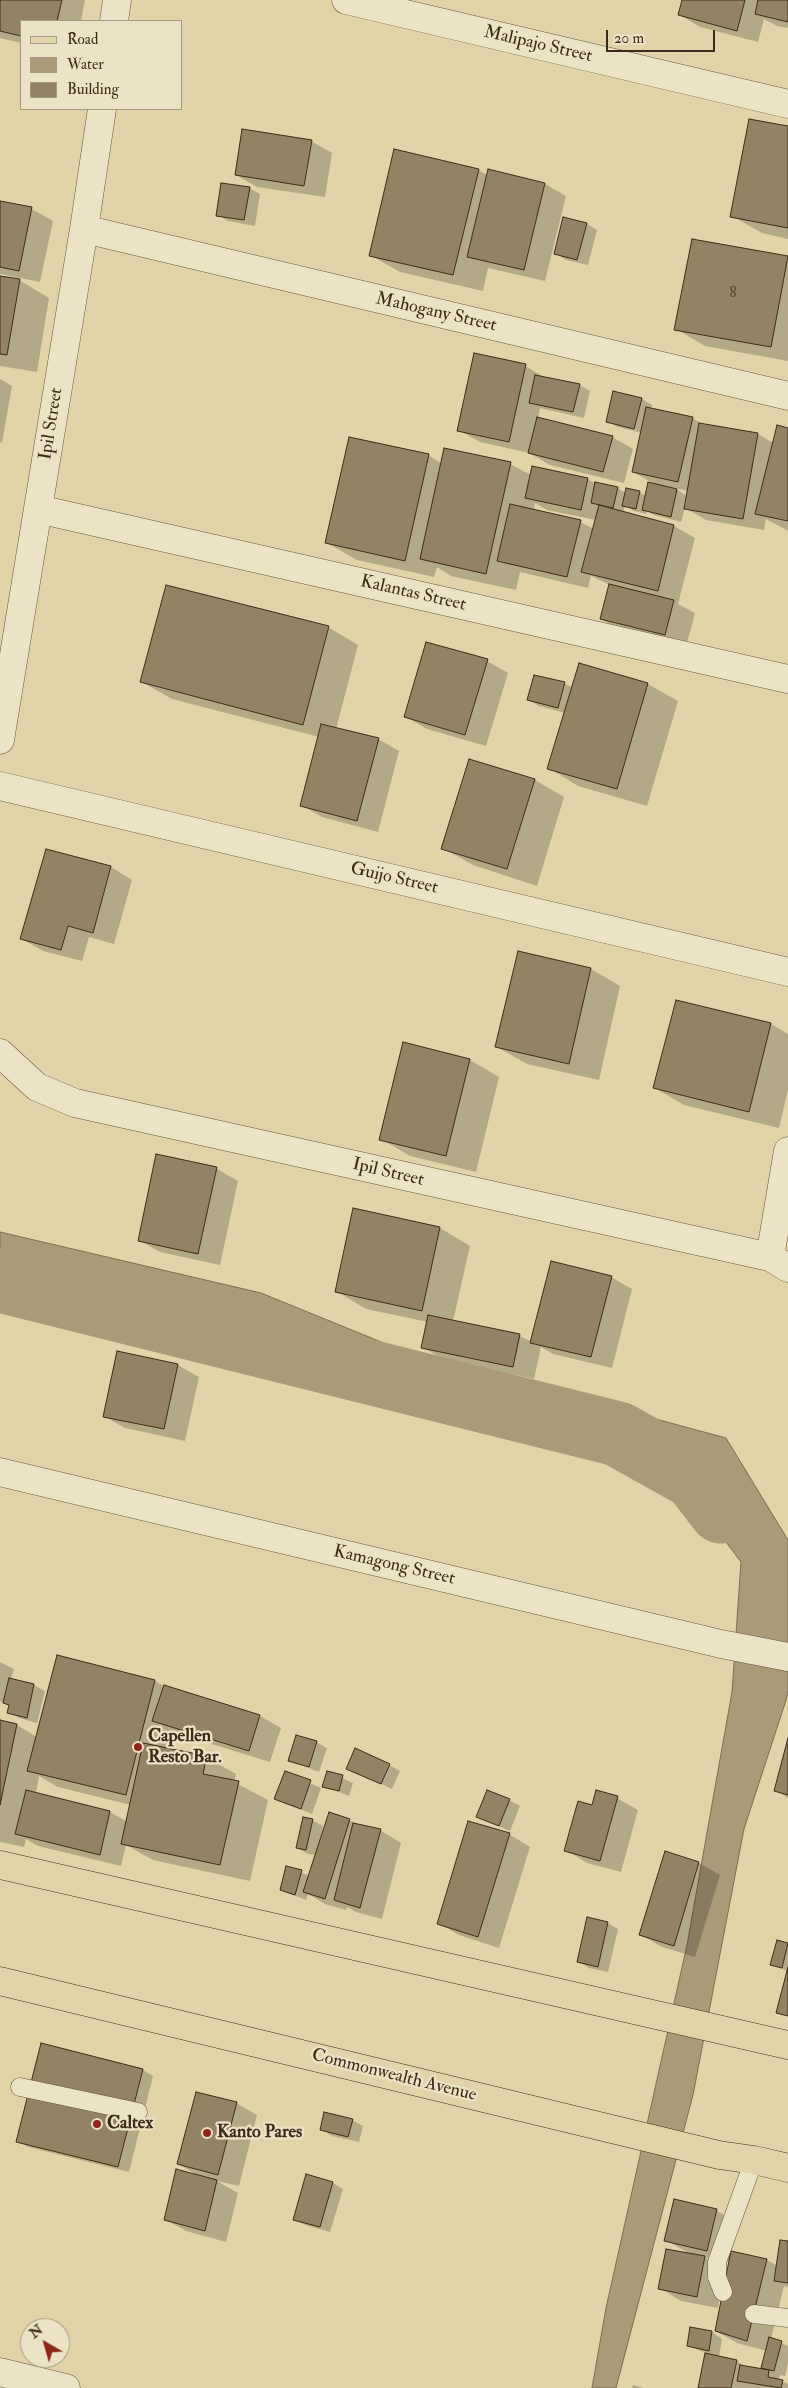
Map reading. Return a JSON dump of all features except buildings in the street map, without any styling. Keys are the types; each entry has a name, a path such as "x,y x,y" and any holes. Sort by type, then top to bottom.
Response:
{"main road":[{"path":"0,1865 788,2045"},
{"name":"Commonwealth Avenue","path":"0,1982 719,2155 754,2160 788,2168"}],"street":[{"path":"114,20 117,0"},
{"name":"Malipajo Street","path":"346,0 788,104"},
{"name":"Ipil Street","path":"0,740 84,230 102,110"},
{"name":"Mahogany Street","path":"84,230 788,396"},
{"name":"Kalantas Street","path":"38,508 788,679"},
{"name":"Guijo Street","path":"0,786 788,972"},
{"name":"Ipil Street","path":"0,1053 37,1087 76,1103 779,1263"},
{"path":"779,1263 788,1151"},
{"name":"Kamagong Street","path":"0,1472 721,1644 788,1657"},
{"path":"0,2372 66,2388"}],"lane":[{"path":"20,2088 138,2112"},
{"path":"723,2292 717,2277 717,2262 754,2160"},
{"path":"754,2314 788,2318"}],"water":[{"path":"0,1232 261,1293 401,1350 726,1438 788,1540 788,1694 744,1829 693,2095 616,2388 592,2388 606,2308 687,1945 732,1692 741,1562 667,1463 604,1423 0,1283"}],"waterway":[{"path":"0,1280 618,1434 695,1477 721,1511"}],"place":[{"name":"Capellen Resto Bar.","path":"138,1747"},
{"name":"Caltex","path":"97,2124"},
{"name":"Kanto Pares","path":"207,2133"}]}
